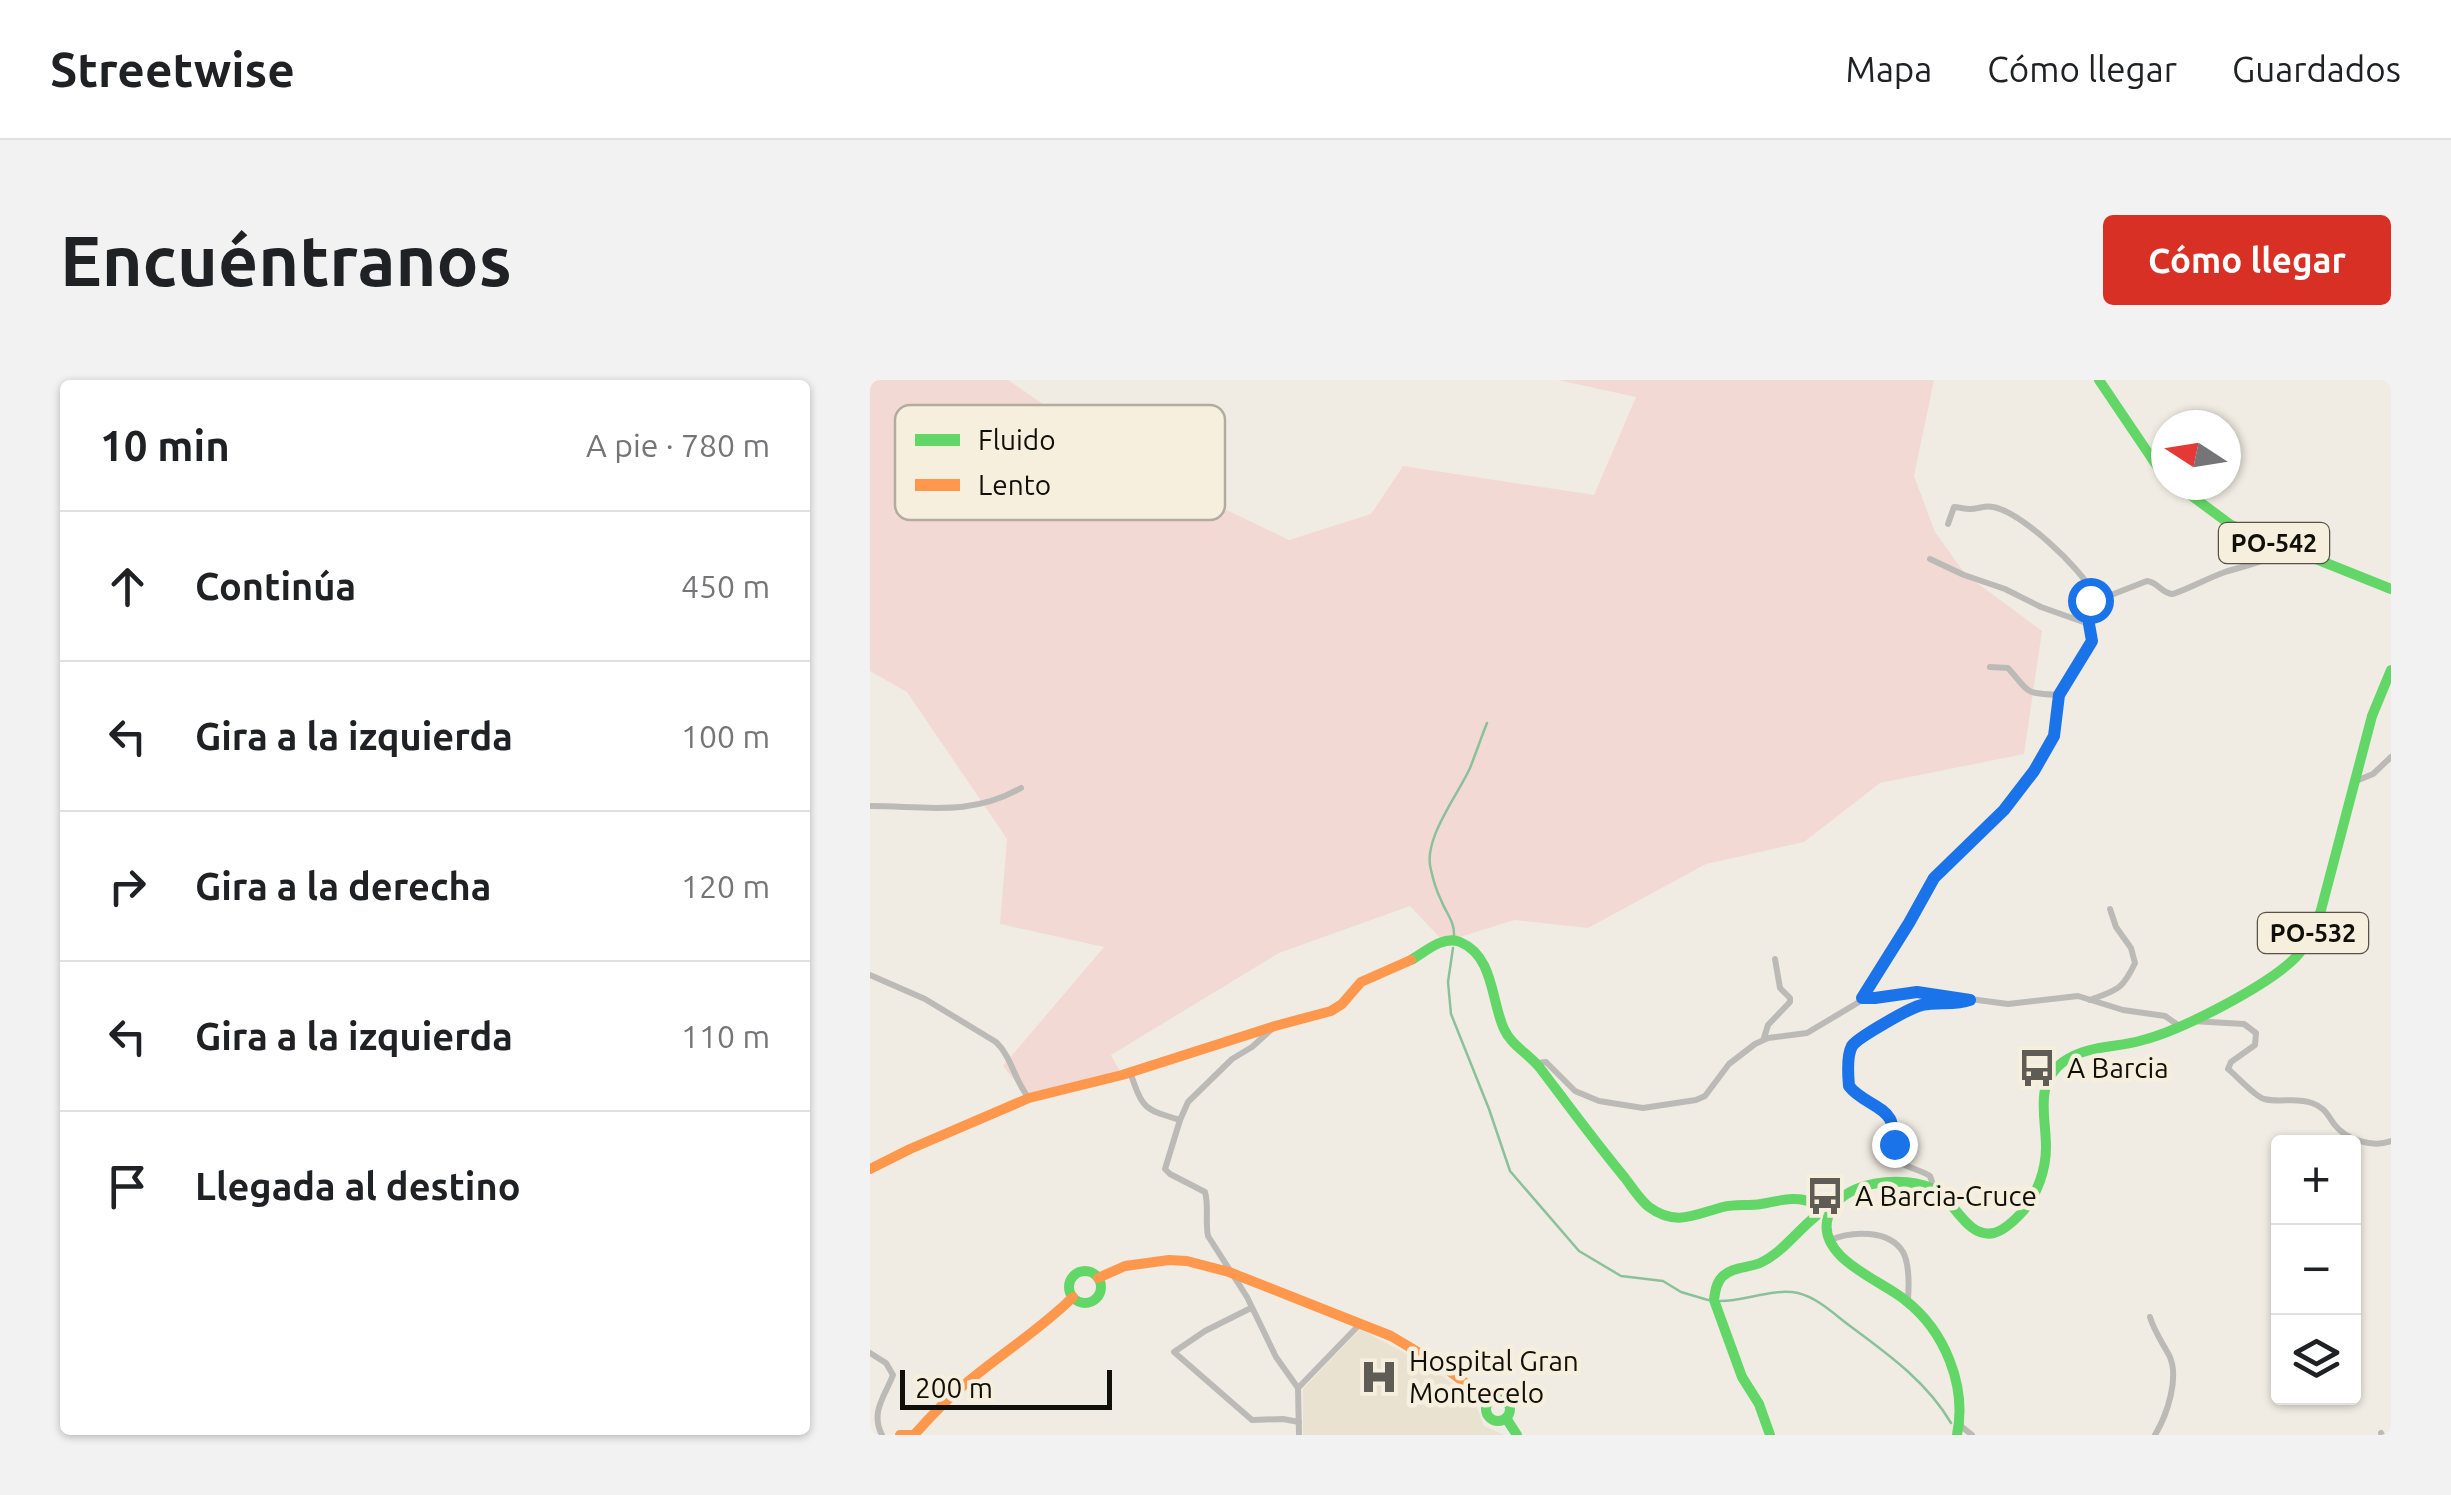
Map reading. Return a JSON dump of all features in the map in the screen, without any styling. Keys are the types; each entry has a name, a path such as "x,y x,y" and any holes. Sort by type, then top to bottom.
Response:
{"street":[{"path":"2099,380 2151,457"},
{"name":"PO-542","path":"2195,500 2231,525 2387,589"},
{"path":"1948,524 1954,506 1994,507 2007,512 2050,543 2086,580 2093,593"},
{"path":"2093,593 2111,595 2153,582 2173,594 2262,561 2278,554 2283,546"},
{"path":"1930,558 1964,576 2089,624"},
{"path":"1537,1064 1546,1062 1566,1084 1585,1096 1628,1108 1696,1100 1706,1096 1728,1064 1764,1040 1807,1034 1859,1002 1934,878 2004,810 2034,771 2054,736 2059,695 2088,650 2093,593"},
{"path":"1990,667 2008,668 2028,692 2059,695"},
{"name":"PO-532","path":"1934,1190 1978,1231 1988,1234 2001,1230 2023,1212 2039,1183 2046,1158 2042,1096 2056,1068 2074,1054 2144,1041 2184,1023 2275,974 2299,954 2318,922 2378,697 2391,670"},
{"path":"2355,782 2373,774 2391,757"},
{"path":"870,806 962,808 986,804 1022,788"},
{"path":"2090,1000 2120,987 2134,963 2135,956 2110,909"},
{"path":"870,1169 1029,1098 1130,1072 1331,1010 1362,982 1432,946 1460,942 1478,956 1489,976 1504,1030 1537,1064 1649,1207 1690,1218 1725,1206 1788,1198 1813,1203 1816,1216 1782,1249 1746,1269 1725,1273 1714,1294 1742,1377 1759,1404 1770,1435"},
{"path":"1764,1040 1768,1025 1790,1002 1780,988 1775,959"},
{"path":"870,975 925,999 996,1042 1004,1049 1018,1084 1029,1098"},
{"path":"1862,998 1917,992 2008,1004 2070,996 2184,1023 2244,1024 2258,1036 2255,1046 2231,1062 2228,1069 2262,1098 2304,1100 2321,1107 2337,1127 2358,1140 2378,1145 2391,1141"},
{"path":"1934,1190 1930,1176 1897,1160 1890,1118 1859,1098 1849,1086 1850,1052 1860,1038 1912,1008 1970,1000"},
{"path":"1275,1026 1188,1102 1165,1169 1205,1192 1208,1236 1298,1388 1299,1435"},
{"path":"1130,1072 1146,1108 1180,1120"},
{"path":"1934,1190 1901,1182 1849,1191 1835,1203 1826,1226 1829,1240 1840,1257 1908,1302 1938,1341 1956,1376 1963,1408 1959,1430 1972,1435"},
{"path":"1829,1240 1849,1234 1873,1234 1895,1244 1902,1250 1907,1267 1908,1302"},
{"path":"1098,1278 1125,1266 1169,1260 1229,1272 1391,1336 1448,1370 1488,1400"},
{"path":"1090,1272 1098,1278 1100,1288 1092,1301 1082,1302 1072,1296 1069,1287 1076,1274 1090,1272"},
{"path":"900,1435 914,1435 940,1406 1057,1313 1072,1296"},
{"path":"1251,1308 1174,1352 1252,1420 1299,1422"},
{"path":"2150,1318 2174,1373 2164,1415 2154,1435"},
{"path":"1298,1388 1360,1324"},
{"path":"870,1353 886,1363 893,1375 875,1413 876,1427 882,1435"},
{"path":"1495,1396 1506,1400 1510,1407 1506,1418 1498,1421 1487,1416 1488,1400 1495,1396"},
{"path":"1506,1418 1517,1435"}],"shaded area":[{"path":"870,380 1008,380 1045,405 895,405 895,520 1225,520 1225,509 1289,540 1371,514 1403,466 1594,495 1636,397 1558,380 1934,380 1914,476 1935,532 1965,574 2042,631 2024,754 1880,783 1804,842 1706,864 1588,928 1514,920 1444,942 1410,906 1279,953 1111,1055 1122,1075 1029,1098 1003,1066 1104,947 1000,924 1007,839 907,692 870,671"},
{"name":"Hospital Gran Montecelo","path":"1360,1329 1429,1366 1474,1400 1484,1426 1504,1435 1303,1435 1303,1389"}],"waterway":[{"path":"1454,936 1431,870 1432,845 1487,723"},
{"path":"1453,948 1448,982 1451,1014 1510,1171 1579,1251 1621,1276 1663,1281 1681,1292 1708,1300"},
{"path":"1720,1301 1778,1292 1798,1293 1812,1299 1906,1370 1951,1423"}],"traffic: fast":[{"path":"2099,380 2151,457"},
{"path":"2197,500 2231,525 2391,589"},
{"path":"1957,1435 1959,1398 1942,1343 1905,1300 1841,1256 1827,1232 1828,1217 1845,1195 1859,1188 1908,1182 1935,1190 1976,1230 1994,1233 2002,1229 2024,1210 2040,1180 2046,1155 2045,1090 2063,1062 2092,1050 2143,1040 2180,1027 2246,993 2296,957 2321,910 2372,716 2391,670"},
{"path":"1411,960 1447,941 1454,940 1471,949 1485,968 1507,1035 1540,1068 1649,1207 1677,1218 1728,1206 1787,1199 1813,1203 1816,1216 1782,1248 1760,1263 1726,1274 1715,1291 1714,1300 1742,1377 1759,1404 1770,1435"},
{"path":"1085,1271 1096,1276 1101,1287 1096,1298 1085,1303 1074,1298 1069,1287 1074,1276 1085,1271"},
{"path":"1498,1397 1507,1400 1510,1409 1507,1418 1498,1421 1489,1418 1486,1409 1489,1400 1498,1397"},
{"path":"1506,1418 1517,1435"}],"traffic: slow":[{"path":"870,1169 1029,1098 1122,1075 1331,1011 1361,982 1411,960"},
{"path":"1098,1278 1125,1266 1169,1260 1229,1272 1391,1336 1448,1370 1488,1400"},
{"path":"900,1435 914,1435 957,1391 1073,1297"}],"place":[{"name":"A Barcia","path":"2037,1068"},
{"name":"A Barcia-Cruce","path":"1825,1196"},
{"name":"Hospital Gran Montecelo","path":"1379,1377"}],"route":[{"path":"1894,1144 1890,1118 1859,1098 1849,1086 1854,1043 1912,1008 1970,1000 1917,992 1862,998 1934,878 2004,810 2034,771 2054,736 2059,695 2092,641 2090,600"}]}
